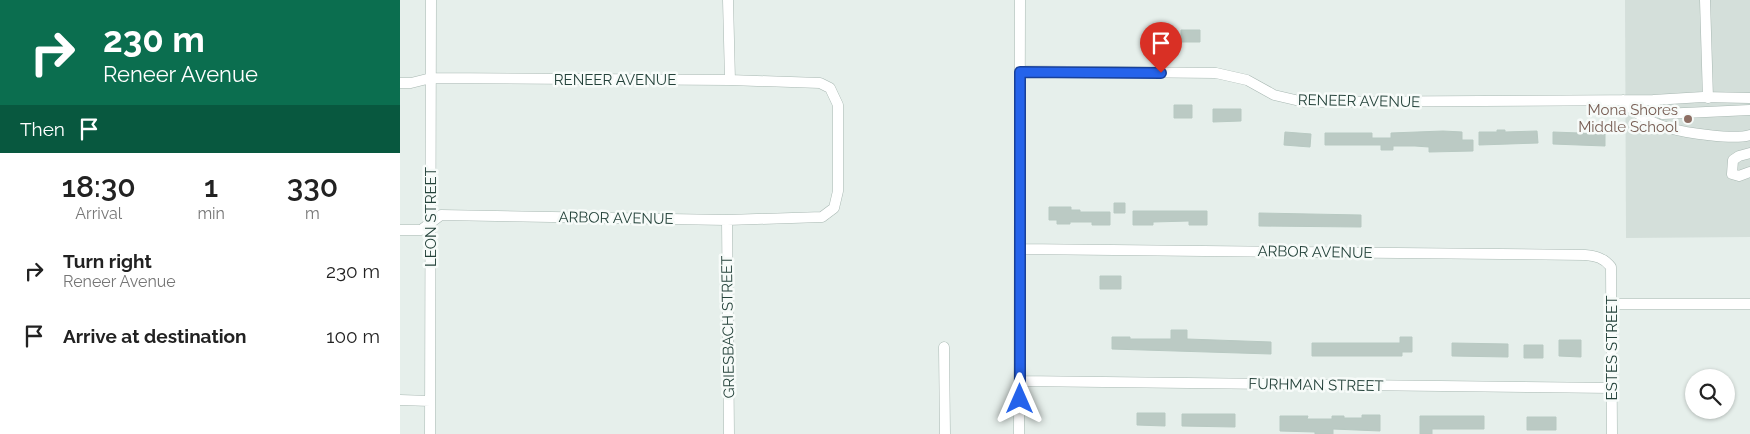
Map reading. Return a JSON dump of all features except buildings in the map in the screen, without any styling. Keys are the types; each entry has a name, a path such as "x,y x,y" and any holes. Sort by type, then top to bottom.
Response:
{"street":[{"name":"LEON STREET","path":"430,434 431,0"},
{"path":"728,0 730,80"},
{"path":"1020,0 1020,434"},
{"path":"1705,0 1708,98"},
{"name":"RENEER AVENUE","path":"1020,72 1216,73 1242,78 1274,95 1304,102 1750,98"},
{"name":"RENEER AVENUE","path":"400,83 411,83 431,78 730,80 820,83 830,88 838,105 838,191 834,208"},
{"path":"1623,100 1628,108 1668,128 1733,138 1750,135"},
{"path":"1654,100 1662,114 1750,110"},
{"path":"1750,153 1733,160 1731,168 1732,174 1739,176 1750,172"},
{"name":"ARBOR AVENUE","path":"400,230 421,230 441,215 727,220 822,217 834,208"},
{"name":"GRIESBACH STREET","path":"727,220 729,434"},
{"name":"ARBOR AVENUE","path":"1020,249 1585,255 1603,258 1608,262"},
{"name":"ESTES STREET","path":"1608,262 1611,267 1612,304 1612,434"},
{"path":"1612,304 1750,304"},
{"path":"944,347 945,434"},
{"name":"FURHMAN STREET","path":"1020,382 1612,388"},
{"path":"400,400 430,401"}],"shaded area":[{"name":"Mona Shores Middle School","path":"1625,0 1750,0 1750,237 1626,238"}],"place":[{"name":"Mona Shores Middle School","path":"1688,119"}],"route":[{"path":"1020,399 1020,72 1161,73"}]}
